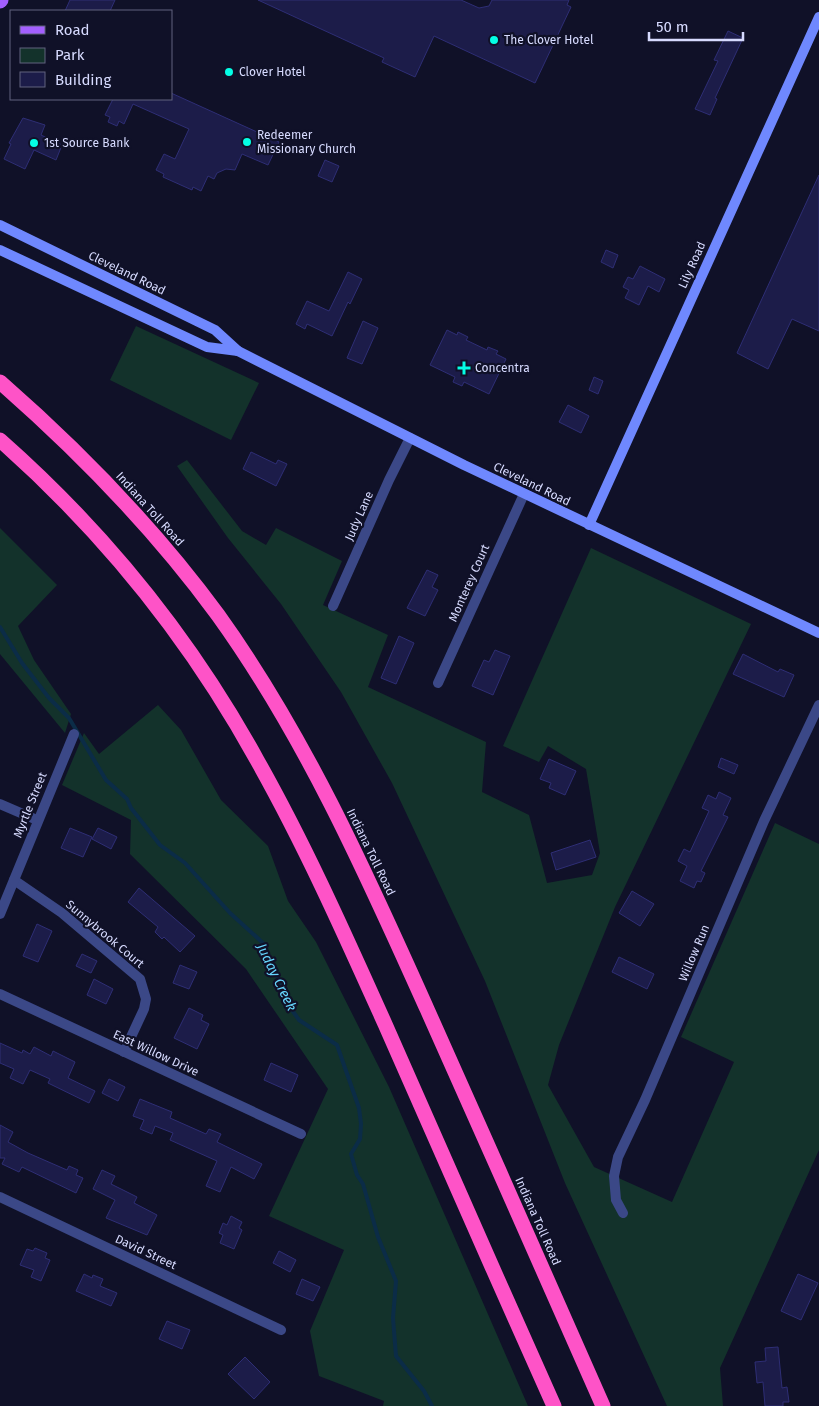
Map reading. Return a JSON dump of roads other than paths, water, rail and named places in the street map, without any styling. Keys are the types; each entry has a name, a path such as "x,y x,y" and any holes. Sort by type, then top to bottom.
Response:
{"highway":[{"name":"Indiana Toll Road","path":"0,382 64,439 121,498 182,569 239,646 292,731 360,862 603,1406"},
{"path":"0,440 74,511 164,617 216,692 256,757 322,884 554,1406"}],"main road":[{"name":"Lily Road","path":"589,525 819,17"},
{"name":"Cleveland Road","path":"0,225 215,330 238,350 410,438 819,633"},
{"name":"Cleveland Road","path":"0,250 207,347 238,350"}],"street":[{"name":"Judy Lane","path":"334,606 367,527 410,438"},
{"name":"Monterey Court","path":"438,683 524,494"},
{"name":"Willow Run","path":"623,1213 616,1200 614,1176 618,1157 645,1100 764,821 819,705"},
{"name":"Myrtle Street","path":"0,914 37,820 74,734"},
{"path":"0,804 37,820"},
{"name":"Sunnybrook Court","path":"14,880 62,913 140,979 146,999 144,1010 124,1052"},
{"name":"East Willow Drive","path":"0,994 301,1134"},
{"name":"David Street","path":"0,1197 281,1330"}],"waterway":[{"name":"Juday Creek","path":"0,627 22,663 49,698 69,718 106,780 127,799 131,808 160,845 185,863 230,913 263,943 279,981 284,987 292,1010 299,1020 337,1045 359,1108 360,1139 351,1154 357,1175 363,1184 378,1237 396,1281 393,1318 396,1356 424,1391 432,1406"}],"place":[{"name":"The Clover Hotel","path":"494,40"},
{"name":"Clover Hotel","path":"229,72"},
{"name":"Redeemer Missionary Church","path":"247,142"},
{"name":"1st Source Bank","path":"34,143"},
{"name":"Concentra","path":"464,368"}]}
